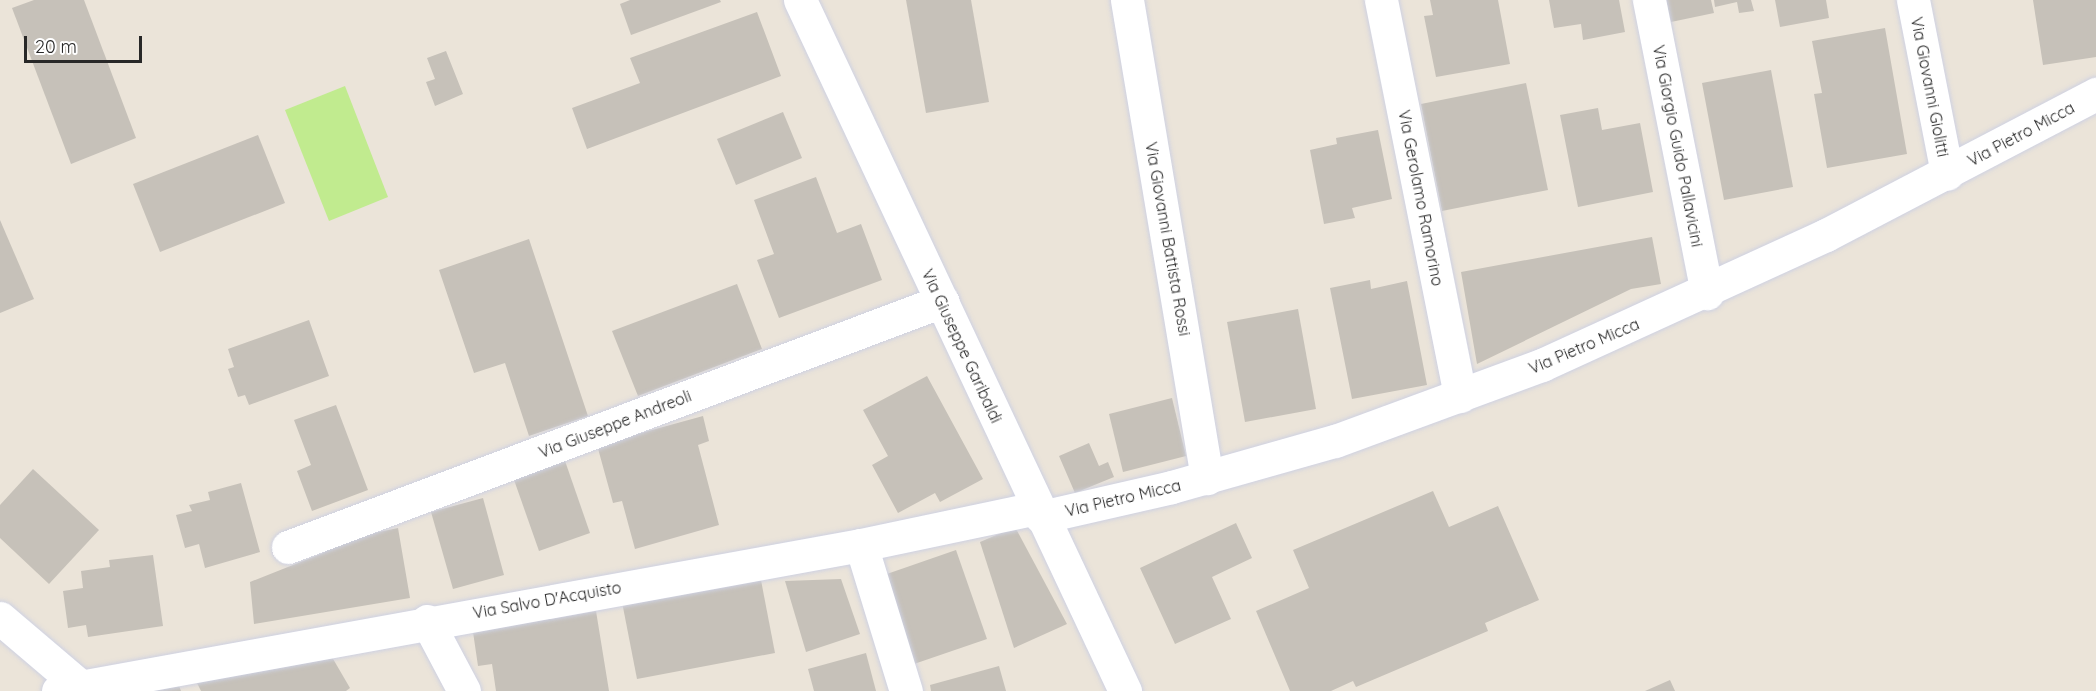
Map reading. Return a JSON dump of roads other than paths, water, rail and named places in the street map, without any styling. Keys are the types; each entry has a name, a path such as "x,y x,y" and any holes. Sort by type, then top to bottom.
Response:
{"street":[{"name":"Via Giuseppe Garibaldi","path":"800,0 1039,513 1125,691"},
{"name":"Via Giovanni Battista Rossi","path":"1127,0 1207,478"},
{"name":"Via Gerolamo Ramorino","path":"1381,0 1460,396"},
{"name":"Via Giorgio Guido Pallavicini","path":"1649,0 1707,293"},
{"name":"Via Giovanni Giolitti","path":"1913,0 1947,174"},
{"name":"Via Pietro Micca","path":"1039,513 1207,478 1335,441 1584,348 1707,293 1947,174 2096,94"},
{"name":"Via Giuseppe Andreoli","path":"288,548 942,302"},
{"name":"Via Salvo D'Acquisto","path":"69,689 427,621 1039,513"},
{"path":"861,545 906,691"},
{"path":"0,618 69,689"},
{"path":"427,621 464,691"}]}
